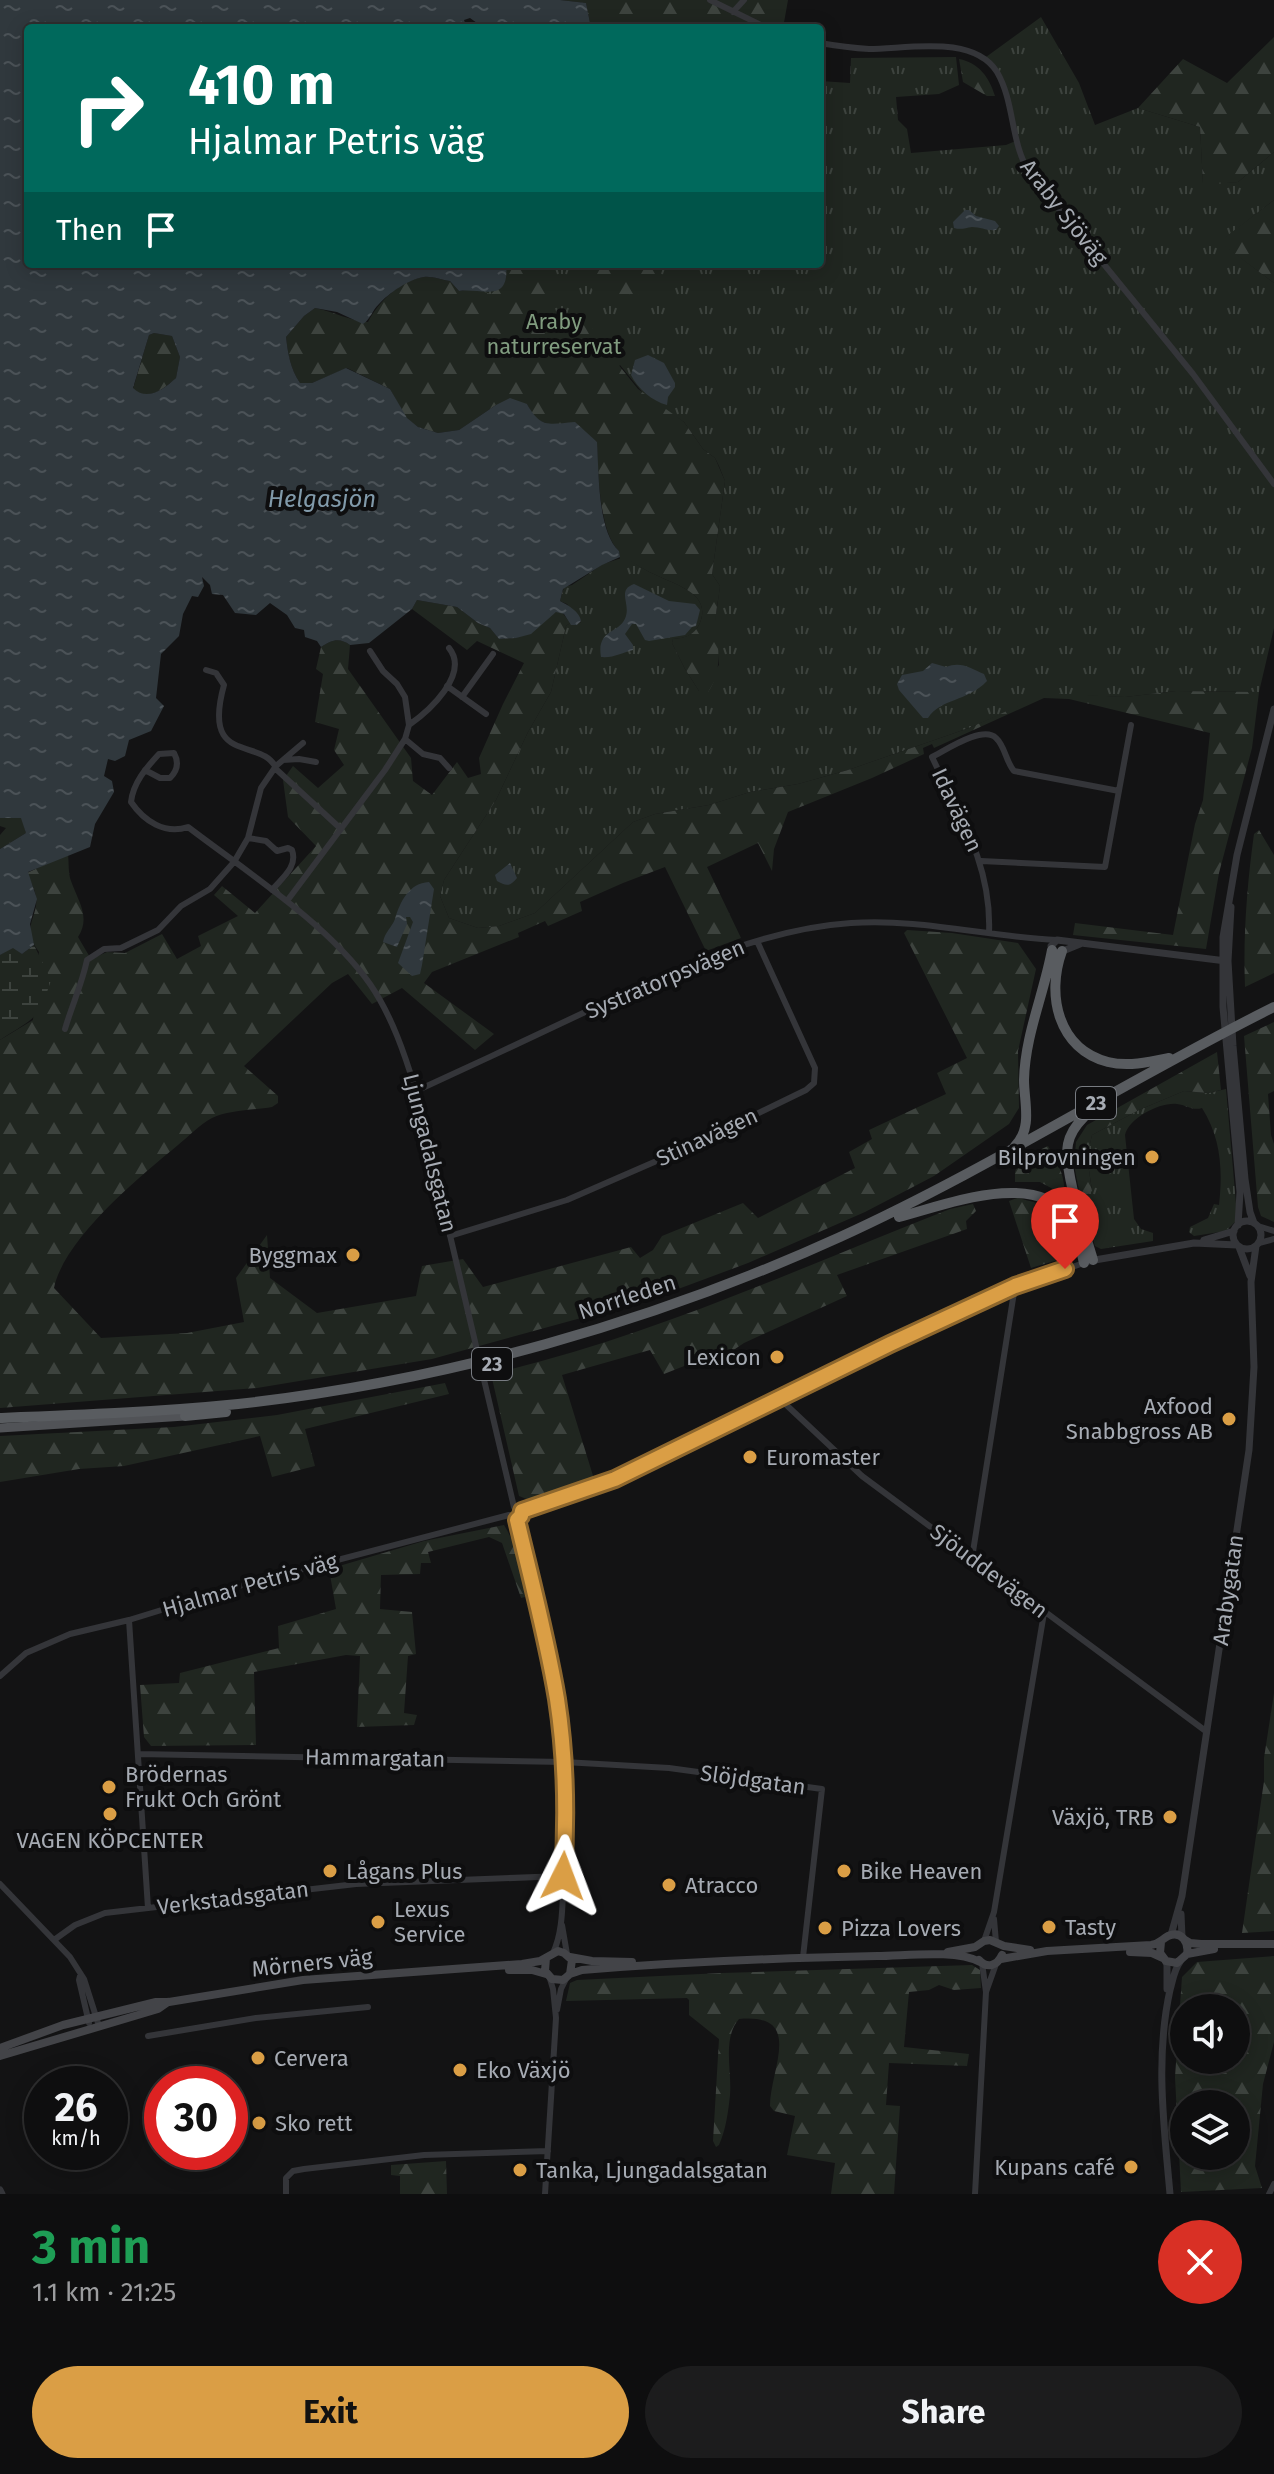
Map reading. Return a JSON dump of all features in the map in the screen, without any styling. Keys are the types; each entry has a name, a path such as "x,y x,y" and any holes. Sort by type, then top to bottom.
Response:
{"highway":[{"path":"1057,947 1054,1000 1061,1024 1079,1047 1093,1056 1120,1064 1183,1055"},
{"path":"1009,1151 1019,1142 1024,1131 1027,1051 1057,947"},
{"name":"23","path":"1213,1042 1274,1007"},
{"name":"23","path":"1249,1023 1274,1014"},
{"name":"Norrleden","path":"0,1418 240,1404 397,1379 528,1349 679,1301 796,1257 896,1211 1183,1055 1213,1042"},
{"name":"Norrleden","path":"185,1416 384,1388 542,1351 696,1302 899,1217 1084,1117 1213,1042"},
{"path":"1084,1117 1069,1140 1068,1157 1088,1261"},
{"path":"899,1217 996,1194 1033,1193 1050,1200 1067,1215 1088,1261"}],"main road":[{"name":"Norrleden","path":"0,1428 185,1416"},
{"path":"926,1955 962,1951 981,1943 1047,1951 1151,1945 1171,1935 1193,1944 1258,1945"},
{"path":"1183,1938 1188,1949 1184,1958"},
{"path":"1161,1942 1164,1959"},
{"path":"981,1943 976,1953 981,1962"},
{"path":"997,1943 1002,1952 998,1962"},
{"path":"1089,1950 1152,1953 1172,1963 1195,1951 1274,1944"},
{"path":"679,1962 592,1961 558,1951 550,1955 544,1966 547,1976 558,1981 582,1970 679,1962 926,1955 967,1957 988,1966 1047,1951"},
{"name":"Mörners väg","path":"0,2056 156,2002 303,1980 531,1963 550,1955"},
{"path":"569,1956 573,1965 570,1975"},
{"name":"Mörners väg","path":"461,1969 532,1970 547,1976"},
{"name":"Mörners väg","path":"0,2048 34,2034 93,2022"}],"street":[{"path":"710,0 758,24"},
{"path":"733,12 742,3"},
{"name":"Araby Sjöväg","path":"824,44 848,48 953,48 976,53 988,62 1001,82 1018,152 1029,172 1193,374 1274,484"},
{"path":"409,725 429,710 453,676 456,665 449,648"},
{"path":"287,901 405,739 409,725 405,697 370,651"},
{"path":"462,697 493,654"},
{"path":"206,670 216,673 224,685 217,706 227,740 266,758 341,829"},
{"path":"447,686 486,714"},
{"path":"1238,1246 1233,1238 1240,1192 1224,1022 1225,961 1231,887 1274,709"},
{"path":"981,861 1105,867 1131,725"},
{"name":"Idavägen","path":"989,933 988,895 981,861 932,757 975,736 990,735 997,738 1014,771 1119,791"},
{"path":"405,739 423,754 440,758 449,768"},
{"path":"65,1029 81,988 87,960 104,949 121,948 158,930 181,906 210,889 234,862 248,838 261,788 276,766 303,743"},
{"path":"174,753 178,759 175,773 170,778 160,778 145,770 159,754 174,753"},
{"path":"283,760 316,762"},
{"name":"Ljungadalsgatan","path":"145,770 132,794 131,802 136,810 160,827 178,831 188,827 287,901 352,961 372,987 402,1045 416,1091 514,1507"},
{"path":"248,838 266,841 277,851 292,850 294,861 272,890"},
{"name":"Systratorpsvägen","path":"416,1091 716,953 801,929 851,923 901,923 1023,938 1057,947 1080,944 1225,961"},
{"name":"Stinavägen","path":"450,1236 567,1200 691,1146 806,1090 814,1083 815,1068 757,941"},
{"path":"1225,961 1245,1179 1250,1212 1261,1234 1258,1244"},
{"path":"517,1520 509,1515 514,1507 522,1511 615,1479 1015,1286 1088,1261 1194,1243 1236,1228 1246,1221 1274,1231"},
{"path":"1194,1243 1248,1249 1274,1239"},
{"name":"Arabygatan","path":"1171,1935 1182,1896 1249,1450 1254,1367 1251,1282 1258,1244"},
{"name":"Arabygatan","path":"1238,1246 1251,1282"},
{"path":"972,1558 1015,1286"},
{"name":"Sjöuddevägen","path":"780,1399 862,1476 1207,1732"},
{"path":"517,1520 522,1511"},
{"name":"Hjalmar Petris väg","path":"0,1676 26,1653 70,1634 509,1515"},
{"path":"517,1520 554,1685 564,1762 567,1808 561,1918 565,1949 569,1956"},
{"path":"981,1943 994,1912 1044,1613"},
{"path":"129,1620 148,1908"},
{"name":"Hammargatan","path":"138,1754 564,1762"},
{"name":"Slöjdgatan","path":"564,1762 669,1768 822,1789 803,1957"},
{"name":"Verkstadsgatan","path":"54,1940 75,1925 94,1917 148,1908 356,1884 563,1876"},
{"path":"0,1884 70,1957 84,1979 93,2022"},
{"name":"Arabygatan","path":"1182,1896 1183,1938"},
{"path":"994,1912 997,1943"},
{"path":"550,1955 561,1918"},
{"path":"1170,2194 1162,2099 1162,2046 1175,1972 1184,1958"},
{"path":"1164,1959 1167,1965 1167,2005"},
{"path":"975,2194 986,1992 981,1962"},
{"path":"986,1992 998,1962"},
{"path":"545,2194 556,2018 561,1989 570,1975"},
{"path":"547,1976 553,1989 556,2018"},
{"path":"148,2036 256,2018 368,2007"},
{"path":"286,2194 286,2178 293,2171 304,2169 424,2155 548,2151"},
{"path":"1269,2194 1274,2184"}],"green space":[{"path":"560,0 788,0 784,24 590,24 586,3"},
{"name":"Araby naturreservat","path":"1041,17 1079,83 1095,125 1138,108 1200,127 1203,184 1238,182 1274,152 1274,200 1220,242 1274,283 1274,628 1259,692 1176,691 1125,697 1047,694 969,728 848,770 798,784 750,792 709,805 655,814 633,822 535,913 499,926 478,928 449,918 440,896 444,880 496,800 551,692 566,626 581,622 567,604 560,601 564,587 603,564 625,557 684,588 698,599 702,615 697,629 685,637 673,639 672,643 699,691 719,665 715,622 720,586 712,574 725,481 715,458 703,449 684,422 647,398 620,365 566,436 456,268 824,268 824,81 850,83 851,58 956,57 959,85 939,94 896,97 898,120 907,129 911,153 1006,145 1018,140 1012,106 1000,75 986,57"},
{"path":"1274,37 1274,152 1238,182 1203,185 1200,127 1138,108 1183,59 1227,83"},
{"path":"959,59 982,72 995,96 987,96 963,82"},
{"path":"1274,200 1274,283 1219,242"},
{"path":"506,268 550,268 547,275 553,291 554,336 546,394 554,394 557,378 562,372 569,334 580,326 591,324 594,331 592,351 597,357 617,363 638,389 684,422 703,449 715,458 725,481 712,574 720,586 716,619 718,659 716,676 708,692 699,691 672,643 673,639 697,629 702,615 698,599 684,588 625,558 606,563 620,559 604,516 597,442 535,419 527,404 496,405 459,430 438,433 418,427 406,418 390,389 347,368 312,383 300,383 294,372 286,337 315,308 368,322 391,293 415,279 424,277 450,281 459,291 474,289 491,294 506,281"},
{"path":"663,268 646,295 595,293 577,269"},
{"path":"149,335 172,336 180,357 176,378 161,390 150,394 139,393 133,389"},
{"path":"417,600 457,607 490,628 499,639 516,638 556,612 562,612 570,623 566,626 551,692 496,800 444,880 440,896 449,918 478,928 499,926 535,913 633,822 655,814 709,805 750,792 798,784 848,770 969,728 1047,693 1125,697 1176,691 1259,692 1252,748 1219,873 1206,949 1073,935 1075,923 1173,935 1195,824 1203,800 1210,733 1069,699 1044,698 934,748 932,744 923,748 924,754 788,812 774,849 772,871 758,843 707,867 741,938 706,951 665,867 580,902 582,911 548,926 545,921 518,933 519,937 432,972 424,983 494,1034 475,1050 402,988 372,1004 348,974 332,983 244,1066 278,1096 278,1103 272,1107 218,1115 198,1128 124,1191 87,1230 72,1249 54,1288 101,1338 187,1333 244,1322 236,1278 267,1235 270,1278 317,1313 416,1296 422,1266 463,1259 483,1287 631,1247 640,1258 653,1250 662,1236 743,1203 758,1218 855,1168 849,1152 872,1139 869,1130 946,1094 937,1073 967,1058 904,933 907,930 952,933 1018,943 1036,969 1018,1051 1019,1108 1009,1124 934,1176 865,1212 748,1263 654,1298 432,1359 257,1388 0,1408 0,1040 33,1020 39,952 31,935 36,897 27,873 68,854 70,878 83,916 78,937 91,959 107,952 125,953 162,934 177,959 201,946 198,936 238,916 214,895 222,886 255,913 316,846 288,817 283,780 293,766 318,788 344,765 334,750 339,729 315,722 323,674 316,669 321,647 336,640 350,645 348,669 411,758 413,781 432,795 457,762 468,778 481,774 479,758 524,663 477,641 467,650 412,609"},
{"path":"0,818 22,818 26,833 0,849 0,835 6,828 0,826"},
{"path":"1259,830 1274,855 1274,973 1245,987 1248,891 1254,834"},
{"path":"34,945 51,980 47,993 34,1017 0,1040 0,955 13,947 22,954"},
{"path":"1274,1022 1274,1091 1268,1094 1274,1144 1274,1222 1261,1216 1258,1207 1244,1036"},
{"path":"1217,1052 1221,1090 1208,1093 1184,1091 1092,1135 1087,1157 1092,1191 1081,1200 1074,1165 1076,1142 1087,1125"},
{"path":"1226,1089 1236,1221 1226,1231 1194,1236 1189,1232 1190,1227 1208,1218 1214,1204 1219,1205 1219,1155 1213,1131 1202,1108 1170,1104 1154,1108 1139,1117 1125,1135 1134,1219 1141,1229 1153,1233 1153,1241 1101,1249 1095,1246 1081,1200 1092,1190 1087,1157 1092,1135 1184,1091 1208,1093"},
{"path":"1048,1146 1058,1163 1064,1195 1040,1182 1015,1182 1019,1160"},
{"path":"1017,1198 1047,1207 1060,1218 1072,1247 1067,1257 1031,1268 1009,1201"},
{"path":"973,1204 976,1211 966,1221 967,1229 837,1275 847,1296 744,1343 729,1353 722,1351 664,1374 650,1350 562,1375 594,1479 529,1500 519,1496 491,1374 550,1359 667,1321 950,1209"},
{"path":"445,1383 449,1394 305,1429 315,1466 272,1477 260,1436 124,1466 79,1469 0,1482 0,1436 174,1427 277,1415"},
{"path":"504,1525 519,1560 525,1597 521,1598 502,1543 489,1537 428,1552 431,1563 421,1563 420,1574 381,1575 380,1609 412,1612 416,1654 408,1656 404,1713 417,1715 414,1725 357,1727 360,1656 346,1655 254,1672 256,1745 151,1746 144,1737 140,1685 179,1683 180,1673 279,1648 278,1626 336,1609 329,1569 424,1541"},
{"path":"1274,1693 1274,1931 1242,1933 1264,1781 1264,1758"},
{"path":"1274,1956 1274,2042 1263,2084 1255,2166 1262,2188 1181,2192 1180,2170 1250,2170 1250,2090 1176,2090 1175,2077 1175,2074 1250,2074 1250,1994 1181,1994 1182,1977 1197,1962"},
{"path":"972,1965 980,1970 981,1988 954,1990 939,1985 929,1990 909,1992 904,2047 969,2054 967,2066 889,2063 886,2105 900,2106 894,2194 831,2194 835,2163 787,2155 795,2116 774,2111 770,2106 779,2046 778,2034 772,2025 759,2019 739,2019 734,2027 729,2045 730,2095 727,2115 716,2147 713,2141 719,2039 689,2015 687,1998 566,2001 570,1983 577,1980"},
{"path":"446,2161 447,2194 400,2194 400,2176 391,2175 391,2165"}],"water":[{"name":"Helgasjön","path":"0,0 560,0 586,3 590,24 478,24 470,18 464,20 466,24 24,24 24,268 506,268 504,285 493,291 459,291 450,281 430,277 412,281 383,300 363,324 337,312 315,308 286,337 292,366 300,383 312,383 346,368 390,389 407,418 418,427 438,433 459,430 510,398 527,404 537,418 546,423 575,422 597,442 603,515 620,557 563,589 560,601 578,615 581,621 577,625 571,625 564,614 556,612 531,634 499,639 490,628 457,607 417,600 412,609 369,643 350,645 336,640 321,647 317,641 305,637 304,630 295,628 287,615 270,603 256,615 235,613 223,595 212,594 210,585 202,577 204,586 198,597 192,596 183,614 179,636 161,654 156,698 164,706 151,731 129,740 125,756 115,761 108,759 104,776 112,781 114,792 95,824 90,847 28,872 37,899 30,924 34,945 22,954 13,948 0,955 0,849 26,833 21,818 0,818","holes":["149,335 172,336 180,357 176,378 166,386 150,394 133,388"]},
{"path":"965,210 995,221 999,226 996,230 954,228 953,222"},
{"path":"648,355 664,363 675,383 667,405 646,394 631,375 635,360"},
{"path":"634,584 669,601 695,604 700,610 696,626 685,635 649,641 645,640 636,624 632,624 625,634 633,650 601,657 600,648 605,636 619,626 626,616 625,593"},
{"path":"932,663 946,667 965,666 984,674 987,681 971,693 940,707 928,718 923,718 897,684 902,675 923,671"},
{"path":"510,863 517,878 508,885 497,881 495,875"},
{"path":"429,882 434,889 422,965 420,974 412,976 398,963 413,922 410,917 406,917 407,924 397,947 383,942 406,894 416,886"}],"place":[{"name":"Bilprovningen","path":"1152,1157"},
{"name":"Byggmax","path":"353,1255"},
{"name":"Lexicon","path":"777,1357"},
{"name":"Axfood Snabbgross AB","path":"1229,1419"},
{"name":"Euromaster","path":"750,1457"},
{"name":"Brödernas Frukt Och Grönt","path":"109,1787"},
{"name":"VAGEN KÖPCENTER","path":"110,1814"},
{"name":"Växjö, TRB","path":"1170,1817"},
{"name":"Lågans Plus","path":"330,1871"},
{"name":"Bike Heaven","path":"844,1871"},
{"name":"Atracco","path":"669,1885"},
{"name":"Lexus Service","path":"378,1922"},
{"name":"Tasty","path":"1049,1927"},
{"name":"Pizza Lovers","path":"825,1928"},
{"name":"Cervera","path":"258,2058"},
{"name":"Eko Växjö","path":"460,2070"},
{"name":"Sko rett","path":"259,2123"},
{"name":"Kupans café","path":"1131,2167"},
{"name":"Tanka, Ljungadalsgatan","path":"520,2170"}],"route":[{"path":"563,1876 567,1808 564,1762 557,1700 517,1520 522,1511 615,1479 890,1344 1015,1286 1065,1269"}]}
